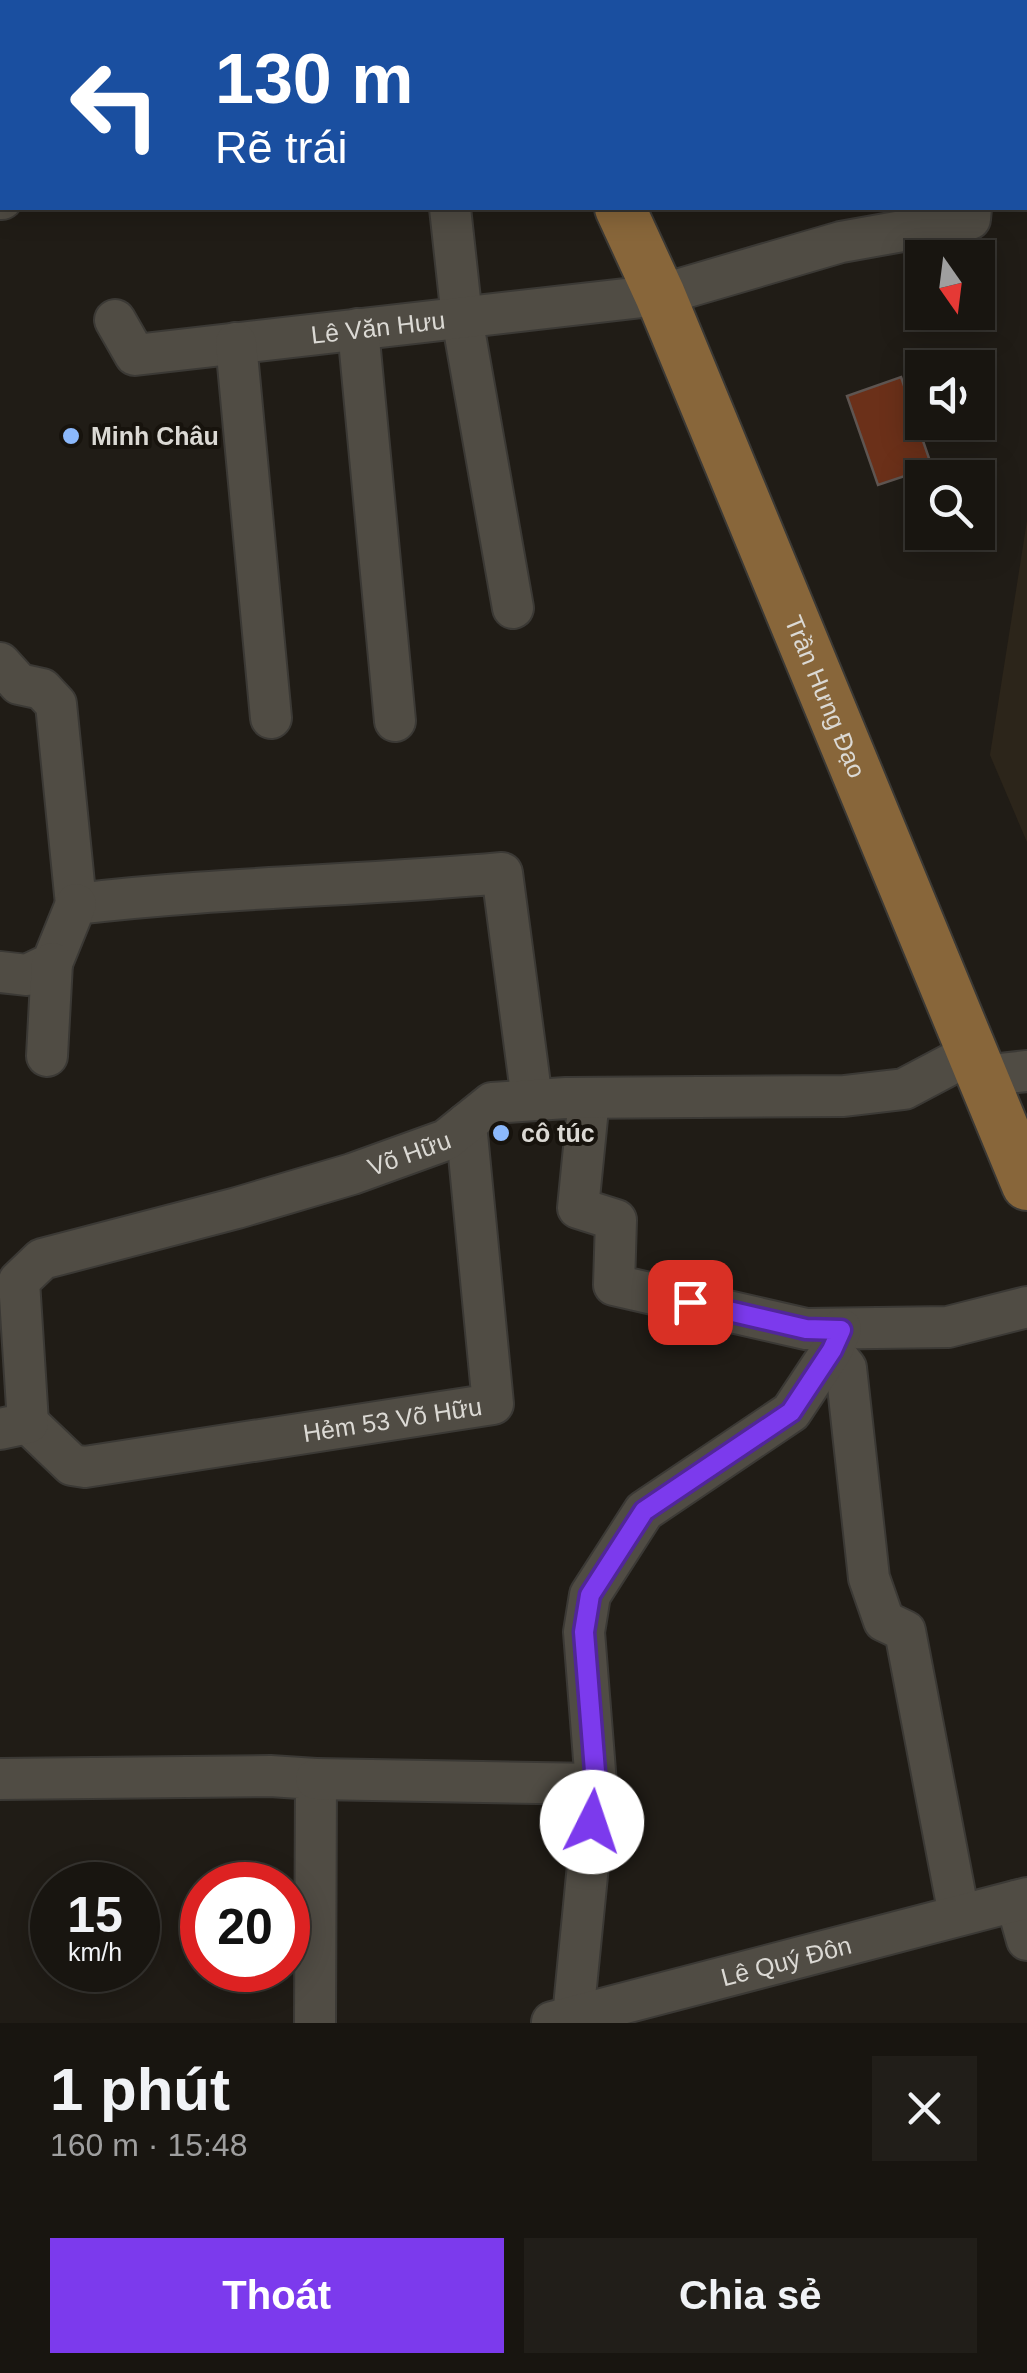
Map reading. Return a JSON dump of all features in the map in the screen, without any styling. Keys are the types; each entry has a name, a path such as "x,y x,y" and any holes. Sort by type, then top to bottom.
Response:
{"main road":[{"name":"Trần Hưng Đạo","path":"621,210 993,1067 1027,1184"}],"street":[{"path":"450,210 462,318 513,608"},
{"name":"Lê Văn Hưu","path":"115,320 136,355 660,295 841,242 970,219 971,210"},
{"path":"358,329 395,721"},
{"path":"236,344 271,718"},
{"path":"0,663 19,684 42,689 56,704 76,904 52,962 47,1056"},
{"path":"76,904 158,894 502,873 532,1100"},
{"path":"0,972 27,975 52,962"},
{"name":"Võ Hữu","path":"14,1426 18,1281 42,1259 352,1174 446,1140 492,1103 590,1098 844,1096 904,1089 993,1067"},
{"path":"590,1098 578,1208 616,1220 614,1285 806,1329 837,1340 948,1327 1027,1308"},
{"name":"Hẻm 53 Võ Hữu","path":"14,1426 72,1465 85,1467 493,1404 466,1124"},
{"path":"560,2020 596,1784 584,1632 590,1595 644,1511 791,1412 837,1340"},
{"path":"837,1340 846,1368 869,1578 884,1621 905,1631 959,1915"},
{"path":"0,1779 270,1776 596,1784"},
{"path":"315,2023 316,1779"},
{"path":"1022,1899 1027,1940"},
{"name":"Lê Quý Đôn","path":"560,2020 1022,1899"}],"shaded area":[{"path":"1027,521 1027,842 990,755"}],"building":[{"path":"901,377 905,389 905,440 923,440 930,460 905,460 905,476 878,485 847,396"}],"place":[{"name":"Minh Châu","path":"71,436"},
{"name":"cô túc","path":"501,1133"}],"route":[{"path":"592,1822 596,1784 584,1632 590,1595 644,1511 791,1412 841,1330 806,1329 690,1302"}]}
